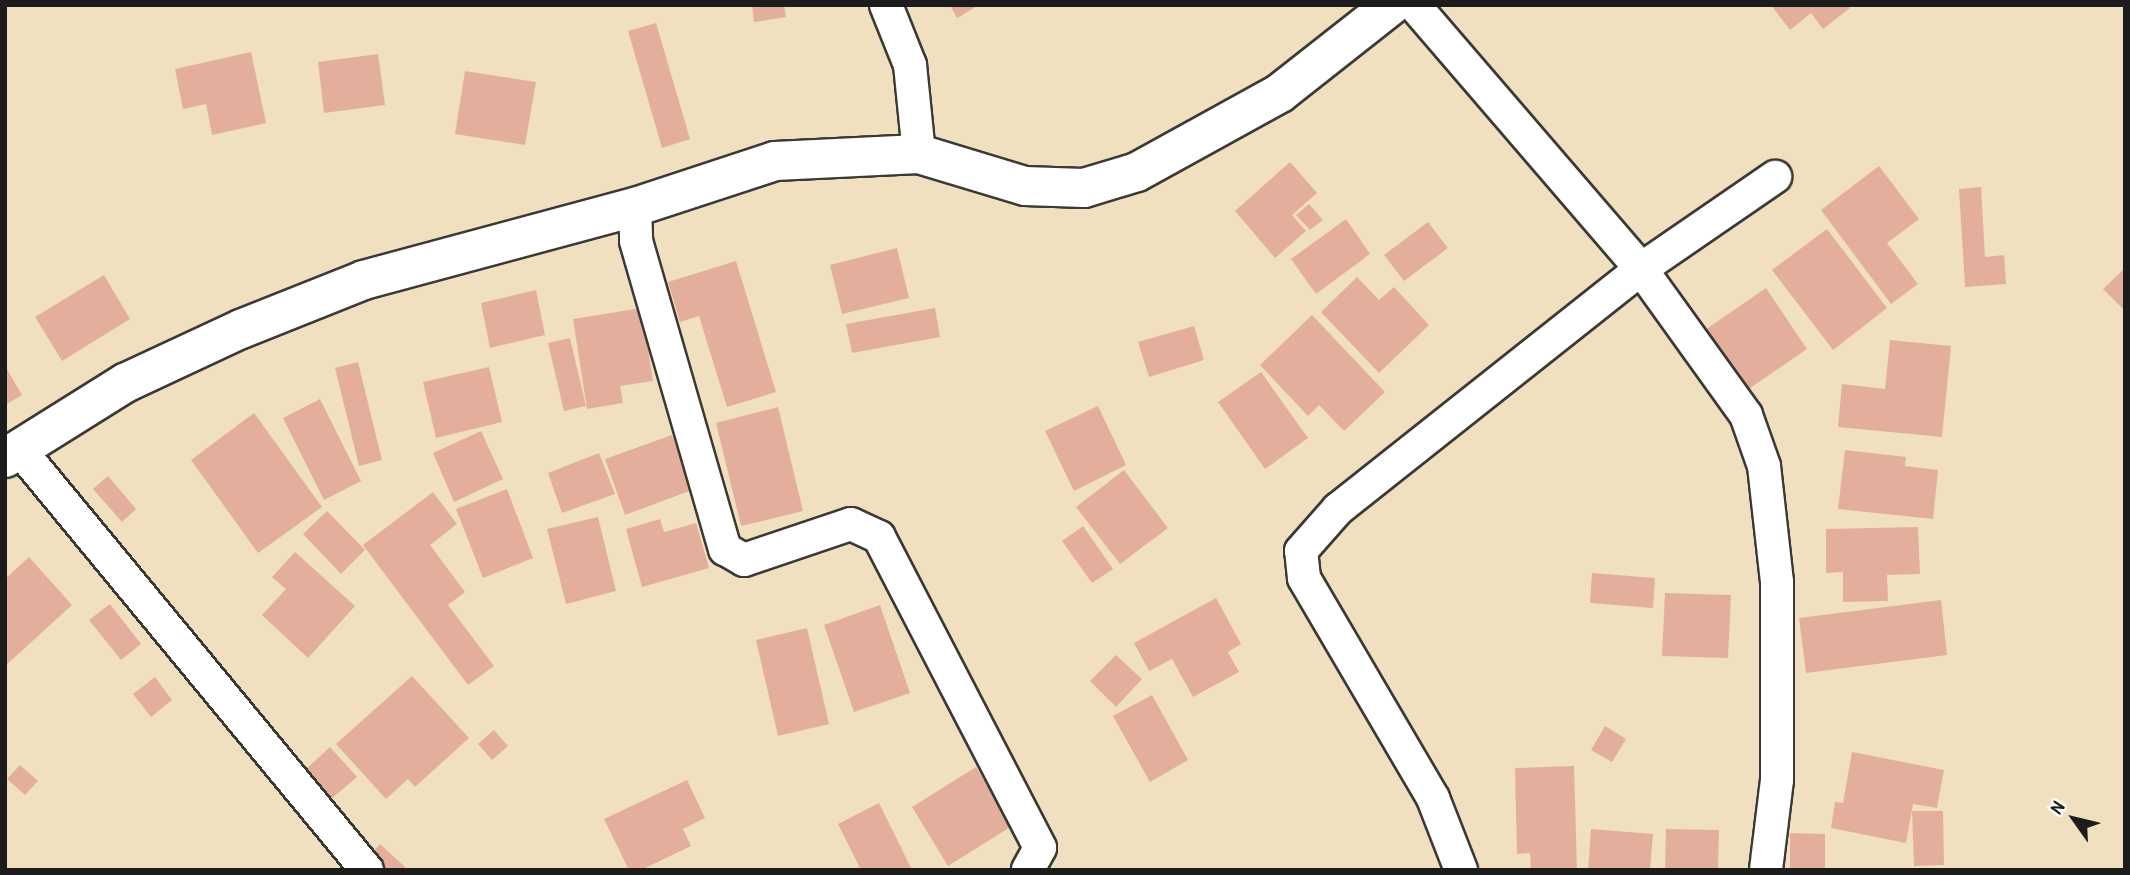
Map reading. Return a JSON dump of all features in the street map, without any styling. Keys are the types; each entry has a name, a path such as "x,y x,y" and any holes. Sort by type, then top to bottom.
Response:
{"street":[{"path":"886,5 910,65 919,154"},
{"path":"368,870 12,454 125,383 305,303 364,280 635,207 775,161 919,154 1025,186 1084,188 1137,172 1280,93 1392,5"},
{"path":"1414,5 1641,269 1746,415 1764,467 1777,582 1777,780 1766,870"},
{"path":"1461,870 1433,797 1304,578 1301,551 1338,509 1641,269 1775,177"},
{"path":"635,207 636,241 724,549 744,560 851,524 878,537 1040,848 1028,870"}],"building":[{"path":"752,5 784,5 786,17 754,22"},
{"path":"950,5 979,5 957,18"},
{"path":"1771,5 1847,5 1850,8 1823,29 1811,13 1790,30"},
{"path":"656,23 690,139 662,148 628,31"},
{"path":"251,52 266,123 212,135 206,104 183,109 175,69"},
{"path":"378,54 385,105 324,113 318,62"},
{"path":"465,71 536,82 525,145 455,134"},
{"path":"1290,162 1317,193 1292,215 1306,231 1275,258 1235,211"},
{"path":"1879,166 1919,219 1887,243 1918,284 1891,304 1821,210"},
{"path":"1981,187 1985,257 2004,255 2006,284 1965,287 1959,189"},
{"path":"1309,204 1323,220 1310,230 1296,215"},
{"path":"1346,219 1370,254 1316,294 1291,259"},
{"path":"1428,222 1448,248 1404,281 1384,255"},
{"path":"1827,229 1887,308 1833,350 1772,270"},
{"path":"897,248 909,298 842,314 830,265"},
{"path":"736,261 776,392 727,407 699,316 680,322 668,282"},
{"path":"2125,268 2125,311 2103,289"},
{"path":"104,275 130,319 62,361 35,317"},
{"path":"1357,277 1379,300 1394,287 1429,325 1379,373 1321,312"},
{"path":"1766,288 1807,349 1746,391 1705,330"},
{"path":"536,290 545,335 490,348 481,303"},
{"path":"642,308 653,381 620,386 623,403 587,409 573,319"},
{"path":"935,308 940,337 852,353 846,324"},
{"path":"1312,315 1385,392 1344,431 1319,405 1308,416 1260,365"},
{"path":"1194,326 1204,360 1149,377 1138,342"},
{"path":"570,338 586,406 564,411 548,343"},
{"path":"1890,340 1951,346 1942,437 1838,427 1842,384 1885,389"},
{"path":"358,362 382,460 359,466 335,368"},
{"path":"5,366 22,395 5,405"},
{"path":"489,367 502,422 436,438 423,382"},
{"path":"1261,372 1308,438 1265,469 1218,402"},
{"path":"320,399 361,481 324,500 283,418"},
{"path":"1098,406 1126,465 1074,491 1045,431"},
{"path":"778,407 803,511 741,526 716,423"},
{"path":"254,413 322,507 258,553 191,460"},
{"path":"481,431 503,479 454,502 433,453"},
{"path":"672,435 692,490 625,515 605,459"},
{"path":"1845,450 1906,457 1905,466 1938,470 1933,519 1838,509"},
{"path":"599,453 615,494 562,513 548,473"},
{"path":"1124,470 1168,528 1120,564 1076,507"},
{"path":"108,476 136,509 122,522 93,489"},
{"path":"507,489 533,558 483,578 456,509"},
{"path":"433,492 457,524 430,545 465,592 448,605 494,666 468,685 363,545"},
{"path":"327,511 365,550 341,574 303,534"},
{"path":"598,517 616,591 566,604 547,529"},
{"path":"660,519 664,532 696,523 709,568 642,587 626,529"},
{"path":"1083,526 1113,569 1092,583 1062,541"},
{"path":"1918,527 1920,574 1887,575 1888,601 1843,602 1843,572 1826,573 1826,529"},
{"path":"295,552 355,606 308,658 262,615 286,589 272,577"},
{"path":"29,557 72,605 5,666 5,579"},
{"path":"1592,573 1655,578 1653,608 1590,603"},
{"path":"1665,593 1731,595 1728,658 1662,656"},
{"path":"1216,598 1241,644 1228,652 1239,672 1193,697 1172,659 1149,671 1134,643"},
{"path":"1941,600 1947,655 1806,673 1799,618"},
{"path":"110,604 141,644 121,660 89,620"},
{"path":"880,605 910,693 854,712 824,625"},
{"path":"807,628 829,724 778,736 756,640"},
{"path":"1116,655 1142,679 1116,707 1090,681"},
{"path":"412,676 469,738 415,787 408,779 386,799 336,744"},
{"path":"155,677 172,700 151,717 133,694"},
{"path":"1152,695 1188,760 1150,782 1113,716"},
{"path":"1605,726 1626,739 1612,762 1591,750"},
{"path":"494,730 508,746 492,760 478,744"},
{"path":"330,747 357,777 330,800 304,771"},
{"path":"1852,752 1944,770 1937,808 1913,804 1906,843 1831,828 1835,802 1843,803"},
{"path":"20,765 38,781 25,795 7,779"},
{"path":"1574,766 1577,870 1531,870 1530,853 1517,854 1515,768"},
{"path":"976,767 1012,826 948,866 912,807"},
{"path":"687,780 705,818 683,829 691,846 641,870 629,870 604,819"},
{"path":"879,803 912,870 861,870 838,824"},
{"path":"1912,811 1943,811 1944,865 1914,866"},
{"path":"1591,829 1653,834 1650,870 1588,870"},
{"path":"1666,829 1719,830 1718,870 1665,870"},
{"path":"1790,833 1825,834 1825,870 1790,870"},
{"path":"380,844 405,867 403,870 377,870 366,860"}]}
